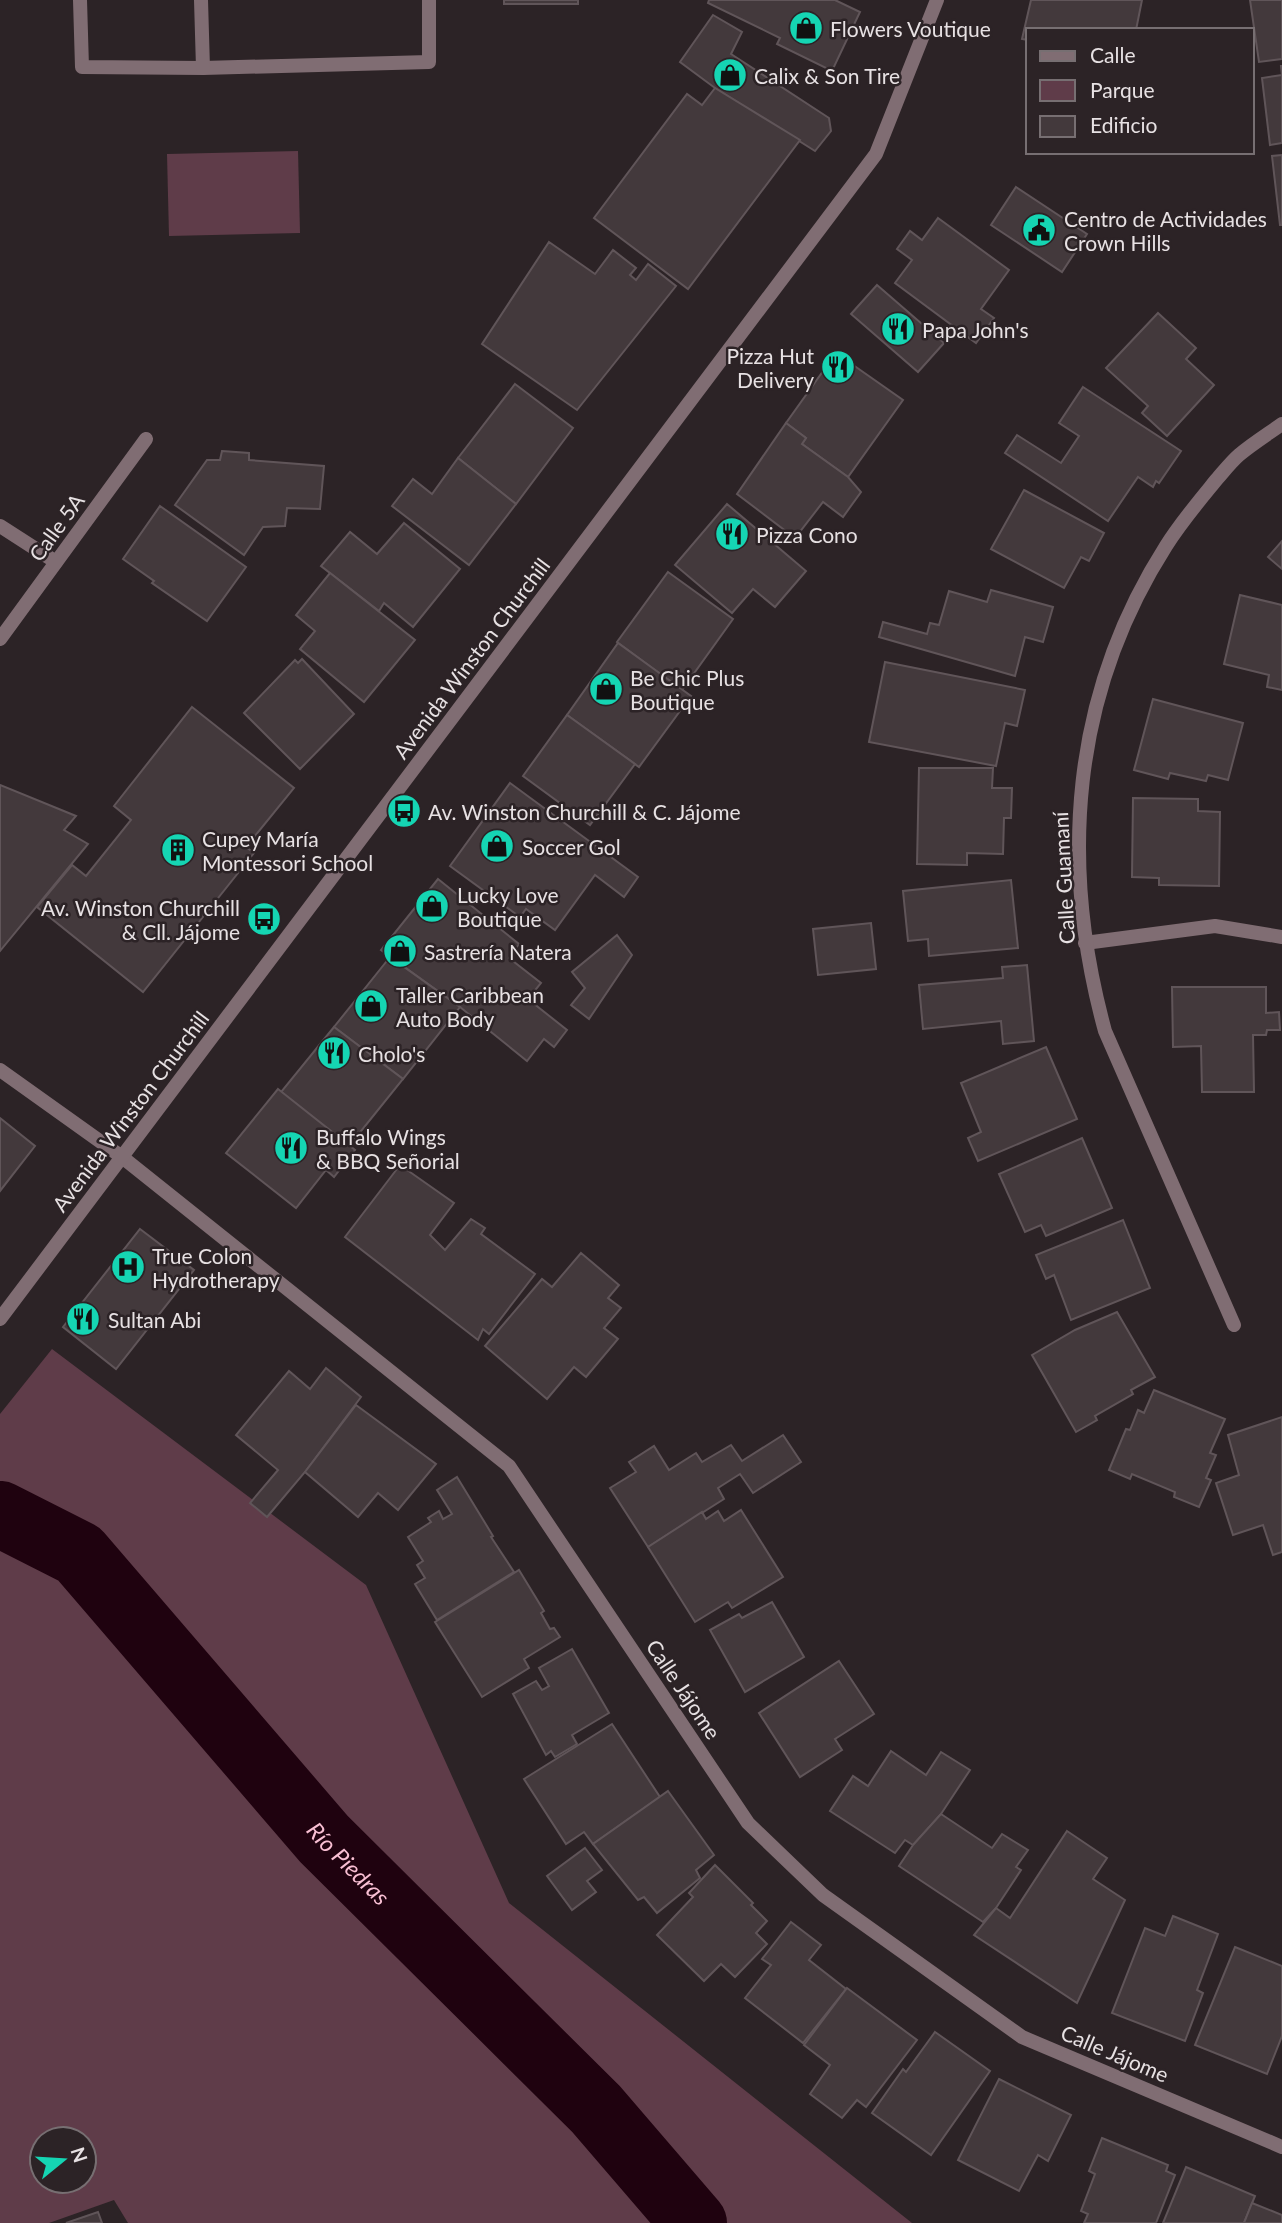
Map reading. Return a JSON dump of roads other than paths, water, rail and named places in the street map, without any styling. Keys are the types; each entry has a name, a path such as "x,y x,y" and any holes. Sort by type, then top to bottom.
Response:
{"street":[{"path":"80,0 82,67 203,68 429,62 429,0"},
{"path":"201,0 203,68"},
{"name":"Avenida Winston Churchill","path":"0,1320 876,154 936,0"},
{"name":"Calle Guamaní","path":"1234,1325 1105,1031 1085,943 1077,830 1087,740 1116,640 1152,567 1183,519 1237,456 1282,424"},
{"name":"Calle 5A","path":"0,639 146,439"},
{"path":"0,526 57,562"},
{"path":"1085,943 1215,926 1282,937"},
{"name":"Calle Jájome","path":"0,1070 122,1157 509,1466 748,1823 823,1895 1022,2037 1282,2147"}],"waterway":[{"name":"Río Piedras","path":"0,1514 79,1554 324,1839 596,2109 694,2223"}],"place":[{"name":"Flowers Voutique","path":"806,28"},
{"name":"Calix & Son Tire","path":"730,75"},
{"name":"Centro de Actividades Crown Hills","path":"1039,230"},
{"name":"Papa John's","path":"898,329"},
{"name":"Pizza Hut Delivery","path":"838,367"},
{"name":"Pizza Cono","path":"732,534"},
{"name":"Be Chic Plus Boutique","path":"606,689"},
{"name":"Av. Winston Churchill & C. Jájome","path":"404,811"},
{"name":"Soccer Gol","path":"497,846"},
{"name":"Cupey María Montessori School","path":"178,850"},
{"name":"Lucky Love Boutique","path":"432,906"},
{"name":"Av. Winston Churchill & Cll. Jájome","path":"264,919"},
{"name":"Sastrería Natera","path":"400,951"},
{"name":"Taller Caribbean Auto Body","path":"371,1006"},
{"name":"Cholo's","path":"334,1053"},
{"name":"Buffalo Wings & BBQ Señorial","path":"291,1148"},
{"name":"True Colon Hydrotherapy","path":"128,1267"},
{"name":"Sultan Abi","path":"83,1319"}]}
